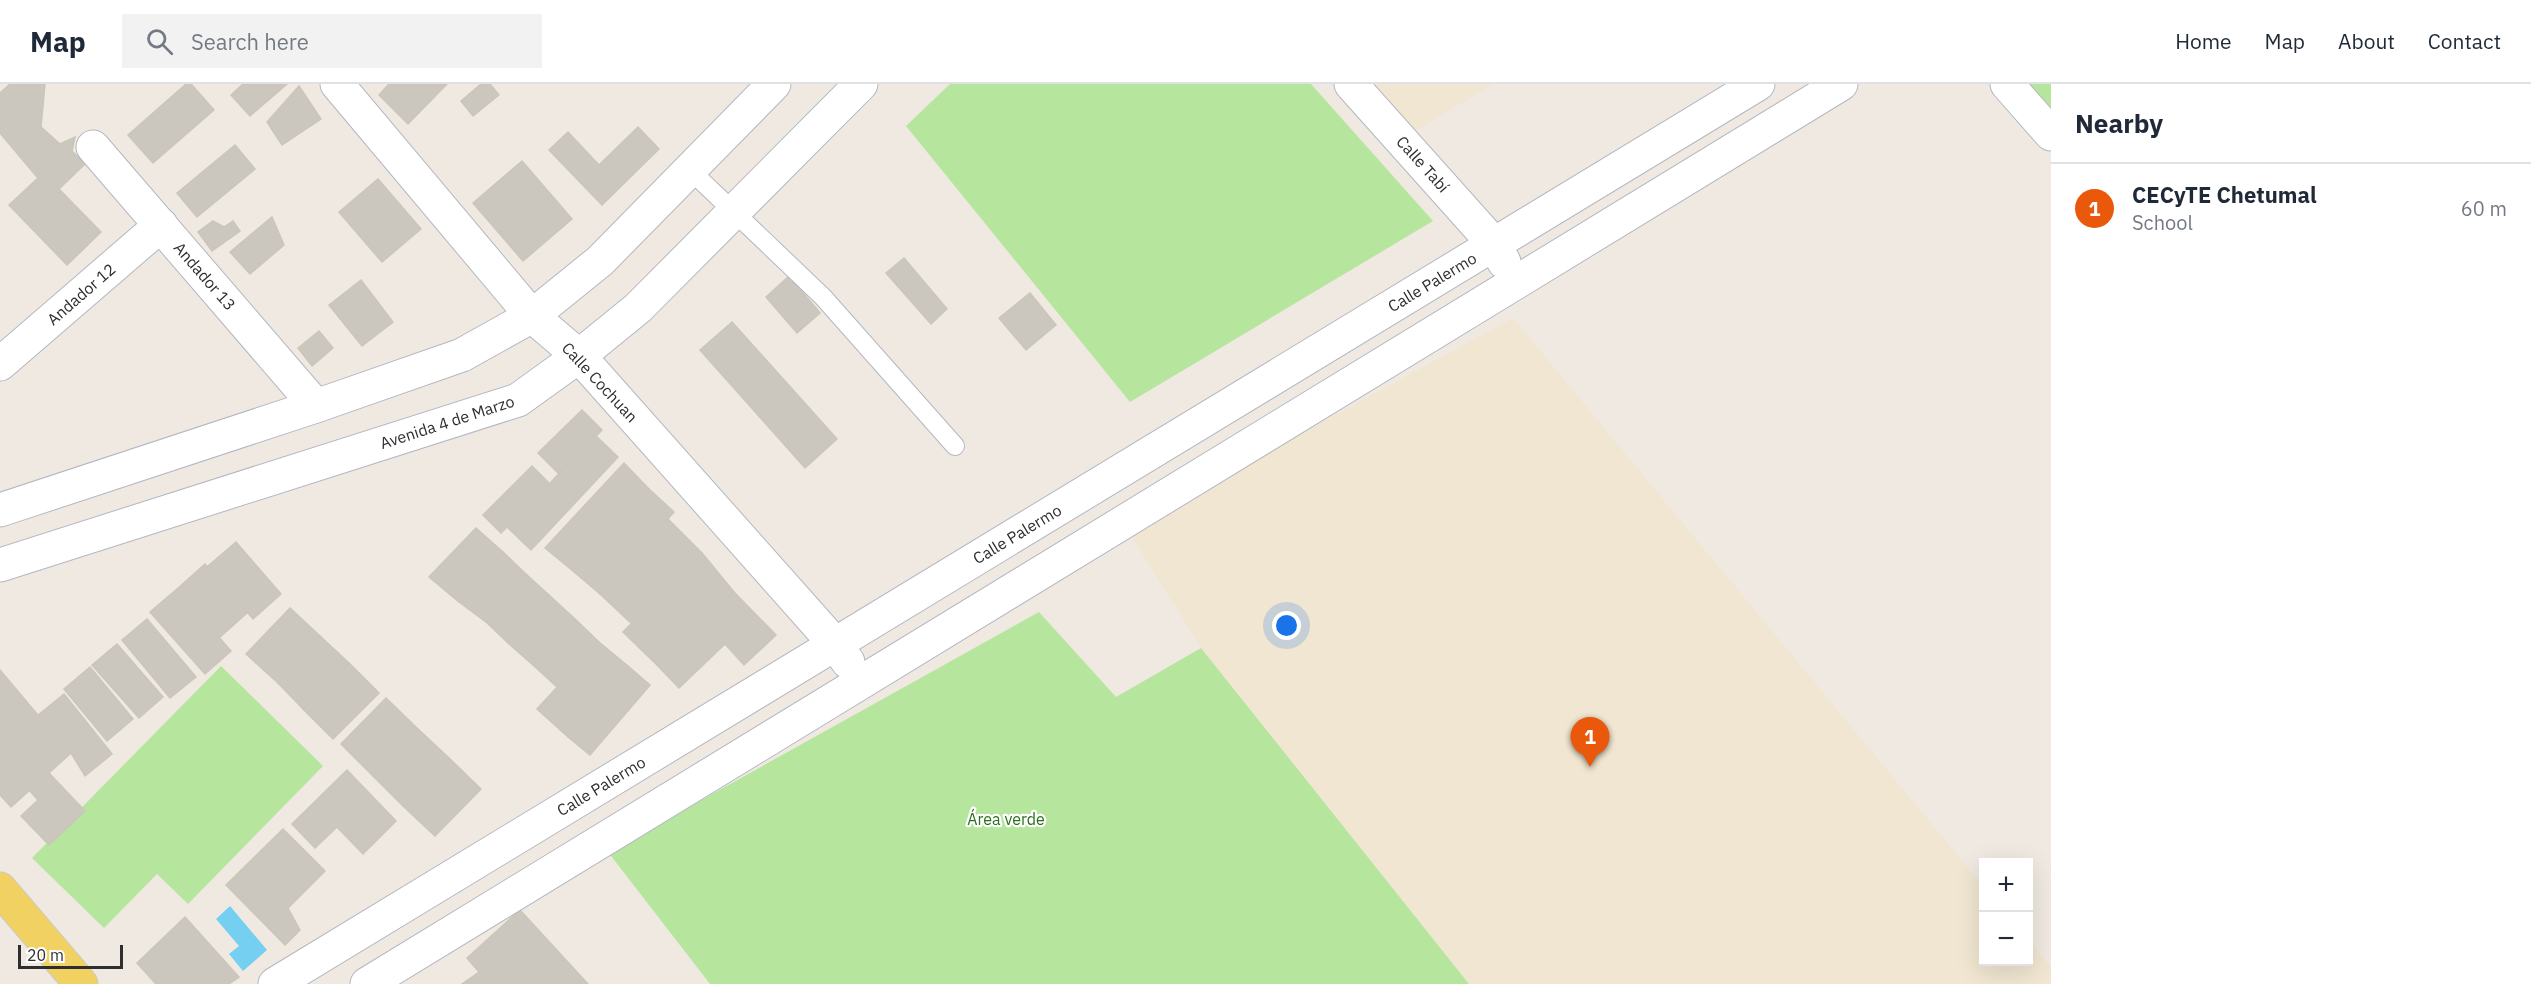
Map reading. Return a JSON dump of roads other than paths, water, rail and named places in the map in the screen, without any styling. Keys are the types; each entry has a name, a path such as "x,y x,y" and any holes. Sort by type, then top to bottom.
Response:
{"main road":[{"path":"0,889 81,984"}],"street":[{"name":"Calle Cochuan","path":"337,84 531,316 579,356 835,644 862,681"},
{"path":"0,510 316,406 462,355 531,316 600,261 774,84"},
{"name":"Avenida 4 de Marzo","path":"0,565 518,400 579,356 638,308 861,84"},
{"name":"Calle Tabí","path":"1351,84 1494,244 1516,283"},
{"name":"Calle Palermo","path":"275,984 1758,84"},
{"path":"367,984 1841,84"},
{"path":"2007,84 2051,134"},
{"name":"Andador 13","path":"93,147 316,406"},
{"name":"Andador 12","path":"0,364 161,225"}],"lane":[{"path":"690,170 823,297 955,446"}],"water":[{"path":"230,906 267,950 243,971 229,954 239,946 216,919"}],"place":[{"name":"CECyTE Chetumal","path":"1590,767"}],"park label":[{"name":"Área verde","path":"1006,819"}]}
